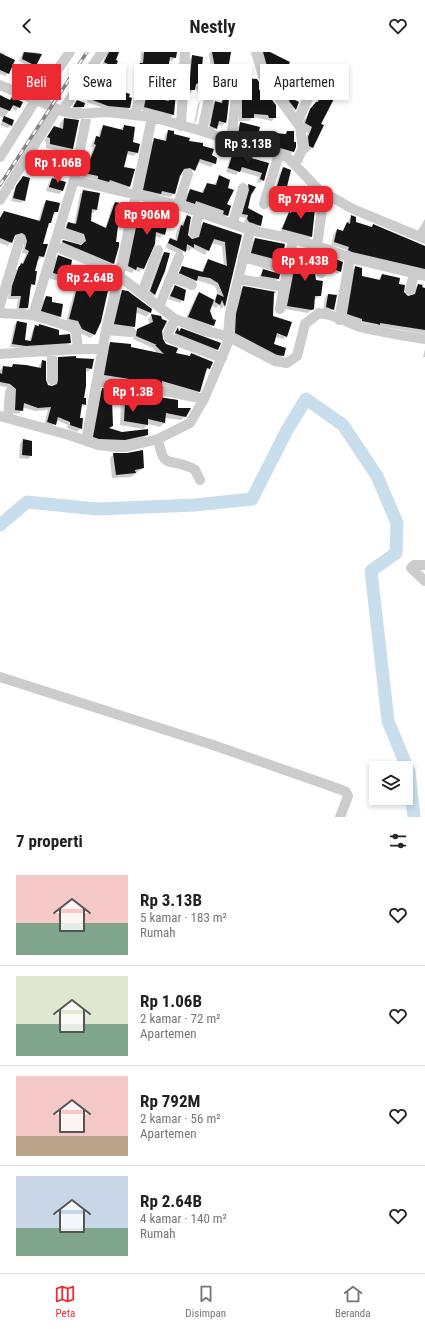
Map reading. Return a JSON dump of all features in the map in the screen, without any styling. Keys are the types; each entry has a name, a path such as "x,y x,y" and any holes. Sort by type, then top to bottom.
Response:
{"street":[{"path":"0,157 70,52"},
{"path":"0,200 60,110 102,52"},
{"path":"185,52 185,64"},
{"path":"256,52 263,76 285,109 297,122 302,135 303,148 295,165"},
{"path":"0,85 60,110 87,114 107,112 152,117 279,154 287,157 313,186 324,193 353,209 425,239"},
{"path":"135,115 138,100"},
{"path":"181,126 183,100"},
{"path":"202,131 209,100"},
{"path":"231,141 236,100"},
{"path":"297,122 307,100"},
{"path":"33,315 74,180 87,114"},
{"path":"86,441 102,349 152,117"},
{"path":"264,204 279,154"},
{"path":"60,157 78,161"},
{"path":"178,205 188,174"},
{"path":"74,180 135,196 178,205 199,211 250,230 292,239 350,258 425,276"},
{"path":"233,223 243,188"},
{"path":"321,273 324,193"},
{"path":"194,233 199,211"},
{"path":"10,392 4,417 106,446 126,447 158,439 190,423 204,399 222,358 228,336 230,313 250,230"},
{"path":"58,232 80,239"},
{"path":"0,305 20,239"},
{"path":"280,309 292,239"},
{"path":"54,246 119,275 175,319 205,331 228,336 275,362 286,363 297,356 305,324 319,313 330,314 339,320 362,327 425,340"},
{"path":"142,293 158,250"},
{"path":"159,307 178,257"},
{"path":"243,257 286,269"},
{"path":"339,320 350,258"},
{"path":"410,290 414,273"},
{"path":"171,278 192,285"},
{"path":"239,279 284,287"},
{"path":"0,313 33,315 74,328 76,332 78,349"},
{"path":"175,319 168,333 169,338 222,358"},
{"path":"106,330 131,332"},
{"path":"0,354 52,350 102,349"},
{"path":"52,350 52,380"},
{"path":"97,381 151,388 204,399"},
{"path":"158,439 163,459 166,462 192,468 200,480"},
{"path":"425,565 414,564 411,568 425,581"},
{"path":"0,677 213,745 342,790 347,794 348,799 340,817"}],"building":[{"path":"24,52 42,54 37,64 32,64 22,59"},
{"path":"109,52 119,52 116,60 118,61 117,64 108,64 104,62"},
{"path":"144,52 177,52 176,58 170,57 169,64 140,64 143,63"},
{"path":"212,52 231,52 229,64 214,64"},
{"path":"263,52 270,52 290,62 289,64 266,64"},
{"path":"0,53 15,60 9,74 0,70"},
{"path":"192,55 203,57 202,64 198,64 198,83 196,84 195,90 190,90"},
{"path":"252,79 257,79 259,82 260,100 272,100 276,105 276,118 269,118 268,115 254,114 254,118 242,118 242,100 252,100"},
{"path":"126,93 130,94 129,97 132,98 130,108 108,106 93,100 126,100"},
{"path":"0,95 10,100 12,97 12,100 23,102 20,108 13,105 10,111 0,107"},
{"path":"77,100 85,103 84,107 73,107"},
{"path":"146,100 175,100 174,115 144,107"},
{"path":"223,100 229,100 227,118 226,123 219,121 217,129 210,126 215,101 222,103"},
{"path":"295,100 299,102 296,110 289,101"},
{"path":"319,100 333,100 321,124 324,125 313,148 309,146 308,137 312,127 305,123 310,109 316,102"},
{"path":"4,116 14,120 12,126 2,121"},
{"path":"64,118 79,120 73,149 50,144 50,138 47,137 54,126 63,129"},
{"path":"240,122 260,127 259,131 274,135 274,133 286,134 287,131 294,131 294,142 296,142 296,147 294,152 238,136"},
{"path":"103,125 123,130 124,125 135,127 133,142 140,144 138,153 128,151 124,167 135,169 130,187 110,180 109,182 98,179 98,176 84,173 87,162 89,162 96,145 94,144 96,136 100,137"},
{"path":"168,130 174,131 174,134 190,138 189,141 203,143 203,146 214,149 212,155 217,158 216,164 200,159 195,171 190,168 184,169 180,176 175,194 162,191 161,194 143,190 154,138 166,141"},
{"path":"38,152 54,158 58,163 56,166 50,163 47,170 40,167 43,161 35,158"},
{"path":"233,153 269,163 264,181 260,179 262,173 242,167 240,172 228,168"},
{"path":"283,167 291,170 287,187 291,188 288,198 281,196 279,201 273,199"},
{"path":"219,175 230,180 228,188 234,190 227,204 231,206 228,216 223,214 224,211 222,210 196,201 195,204 186,201 190,189 203,193 207,183 216,185"},
{"path":"23,176 30,178 25,201 13,198 16,186"},
{"path":"52,178 66,182 63,191 49,187"},
{"path":"248,184 256,187 251,195 248,208 263,216 261,226 249,222 247,219 248,215 242,214 249,190"},
{"path":"83,190 100,193 97,210 92,209 91,221 106,228 115,202 125,204 120,227 118,226 116,242 119,242 119,246 114,264 62,242 63,240 81,245 86,241 84,234 66,228 68,222 76,224"},
{"path":"46,200 60,203 58,212 54,212 51,223 49,223 43,244 48,244 44,257 39,256 35,271 37,271 35,285 31,284 28,308 19,308 21,296 11,296 12,286 19,266 21,263 23,264 29,251 25,249 27,241 25,235 22,233 15,235 12,243 0,238 0,218 4,211 40,221"},
{"path":"296,203 315,209 312,237 282,229 289,212 291,213"},
{"path":"154,206 170,214 165,235 156,232 155,244 144,269 137,267 136,270 128,266 140,208 156,213"},
{"path":"187,215 191,217 188,235 192,239 199,237 203,222 242,235 225,307 222,300 220,305 215,302 217,294 224,297 218,283 210,278 198,276 197,281 179,273 182,266 203,272 208,259 227,266 225,242 214,239 209,251 194,244 194,248 187,244 186,252 168,243 170,238 177,241 181,225 183,226"},
{"path":"351,215 356,217 356,222 372,227 373,224 425,246 425,269 352,252 348,250 349,247 334,242 337,229 343,231 347,222 350,224"},
{"path":"255,238 285,244 282,261 251,253"},
{"path":"298,249 318,253 315,273 316,280 323,281 321,296 315,296 314,309 312,310 287,306"},
{"path":"164,252 170,253 165,271 155,295 150,291"},
{"path":"58,255 72,260 69,277 53,273"},
{"path":"331,257 343,262 341,272 328,267"},
{"path":"83,265 111,277 101,322 95,335 82,329 78,321 69,319"},
{"path":"355,266 362,268 362,276 380,280 382,274 400,278 399,284 405,285 404,292 408,296 415,294 418,284 423,285 422,287 425,288 425,330 380,323 380,325 362,321 362,319 347,314"},
{"path":"263,269 280,274 279,279 261,276"},
{"path":"175,285 186,290 184,301 170,296"},
{"path":"243,286 276,292 274,293 273,316 292,322 287,337 277,333 274,344 286,348 284,356 277,355 235,333 236,314"},
{"path":"122,290 128,291 152,309 151,313 137,307 135,327 114,324"},
{"path":"199,292 214,300 210,311 213,319 216,320 214,326 188,317"},
{"path":"328,294 337,295 334,310 326,307"},
{"path":"46,296 52,297 52,302 63,304 61,317 41,311"},
{"path":"151,314 161,316 162,319 167,321 162,331 163,339 166,344 178,348 176,353 190,356 191,353 213,362 210,369 207,368 200,392 162,381 162,384 104,375 110,342 131,344 131,347 164,354 155,345 157,345 136,336 137,329 153,322"},
{"path":"17,321 27,323 25,340 31,341 35,325 39,326 39,324 59,330 59,335 70,334 71,343 26,346 12,344"},
{"path":"178,327 179,332 181,328 221,343 218,350 175,333"},
{"path":"76,356 76,358 94,359 92,369 86,368 84,398 86,398 86,405 82,404 80,418 83,418 82,429 70,425 70,422 58,417 56,425 47,422 51,407 38,408 24,403 23,411 15,410 16,389 10,384 0,382 0,373 2,374 3,366 12,367 13,364 41,368 42,360 46,361 46,380 48,385 52,386 57,384 58,380 58,357"},
{"path":"102,388 178,400 178,408 191,408 186,417 166,413 165,423 148,419 148,425 124,421 125,401 112,400 113,426 109,428 122,432 148,429 148,435 125,440 99,439 93,437"},
{"path":"23,439 32,441 32,456 22,455"},
{"path":"143,450 144,468 135,470 136,473 116,475 113,453 127,453"}],"waterway":[{"path":"0,525 27,502 97,509 195,505 252,499 287,430 306,399 343,425 377,476 397,523 396,553 371,571 388,721 409,772 414,817"}],"railway":[{"path":"0,185 87,52"}]}
